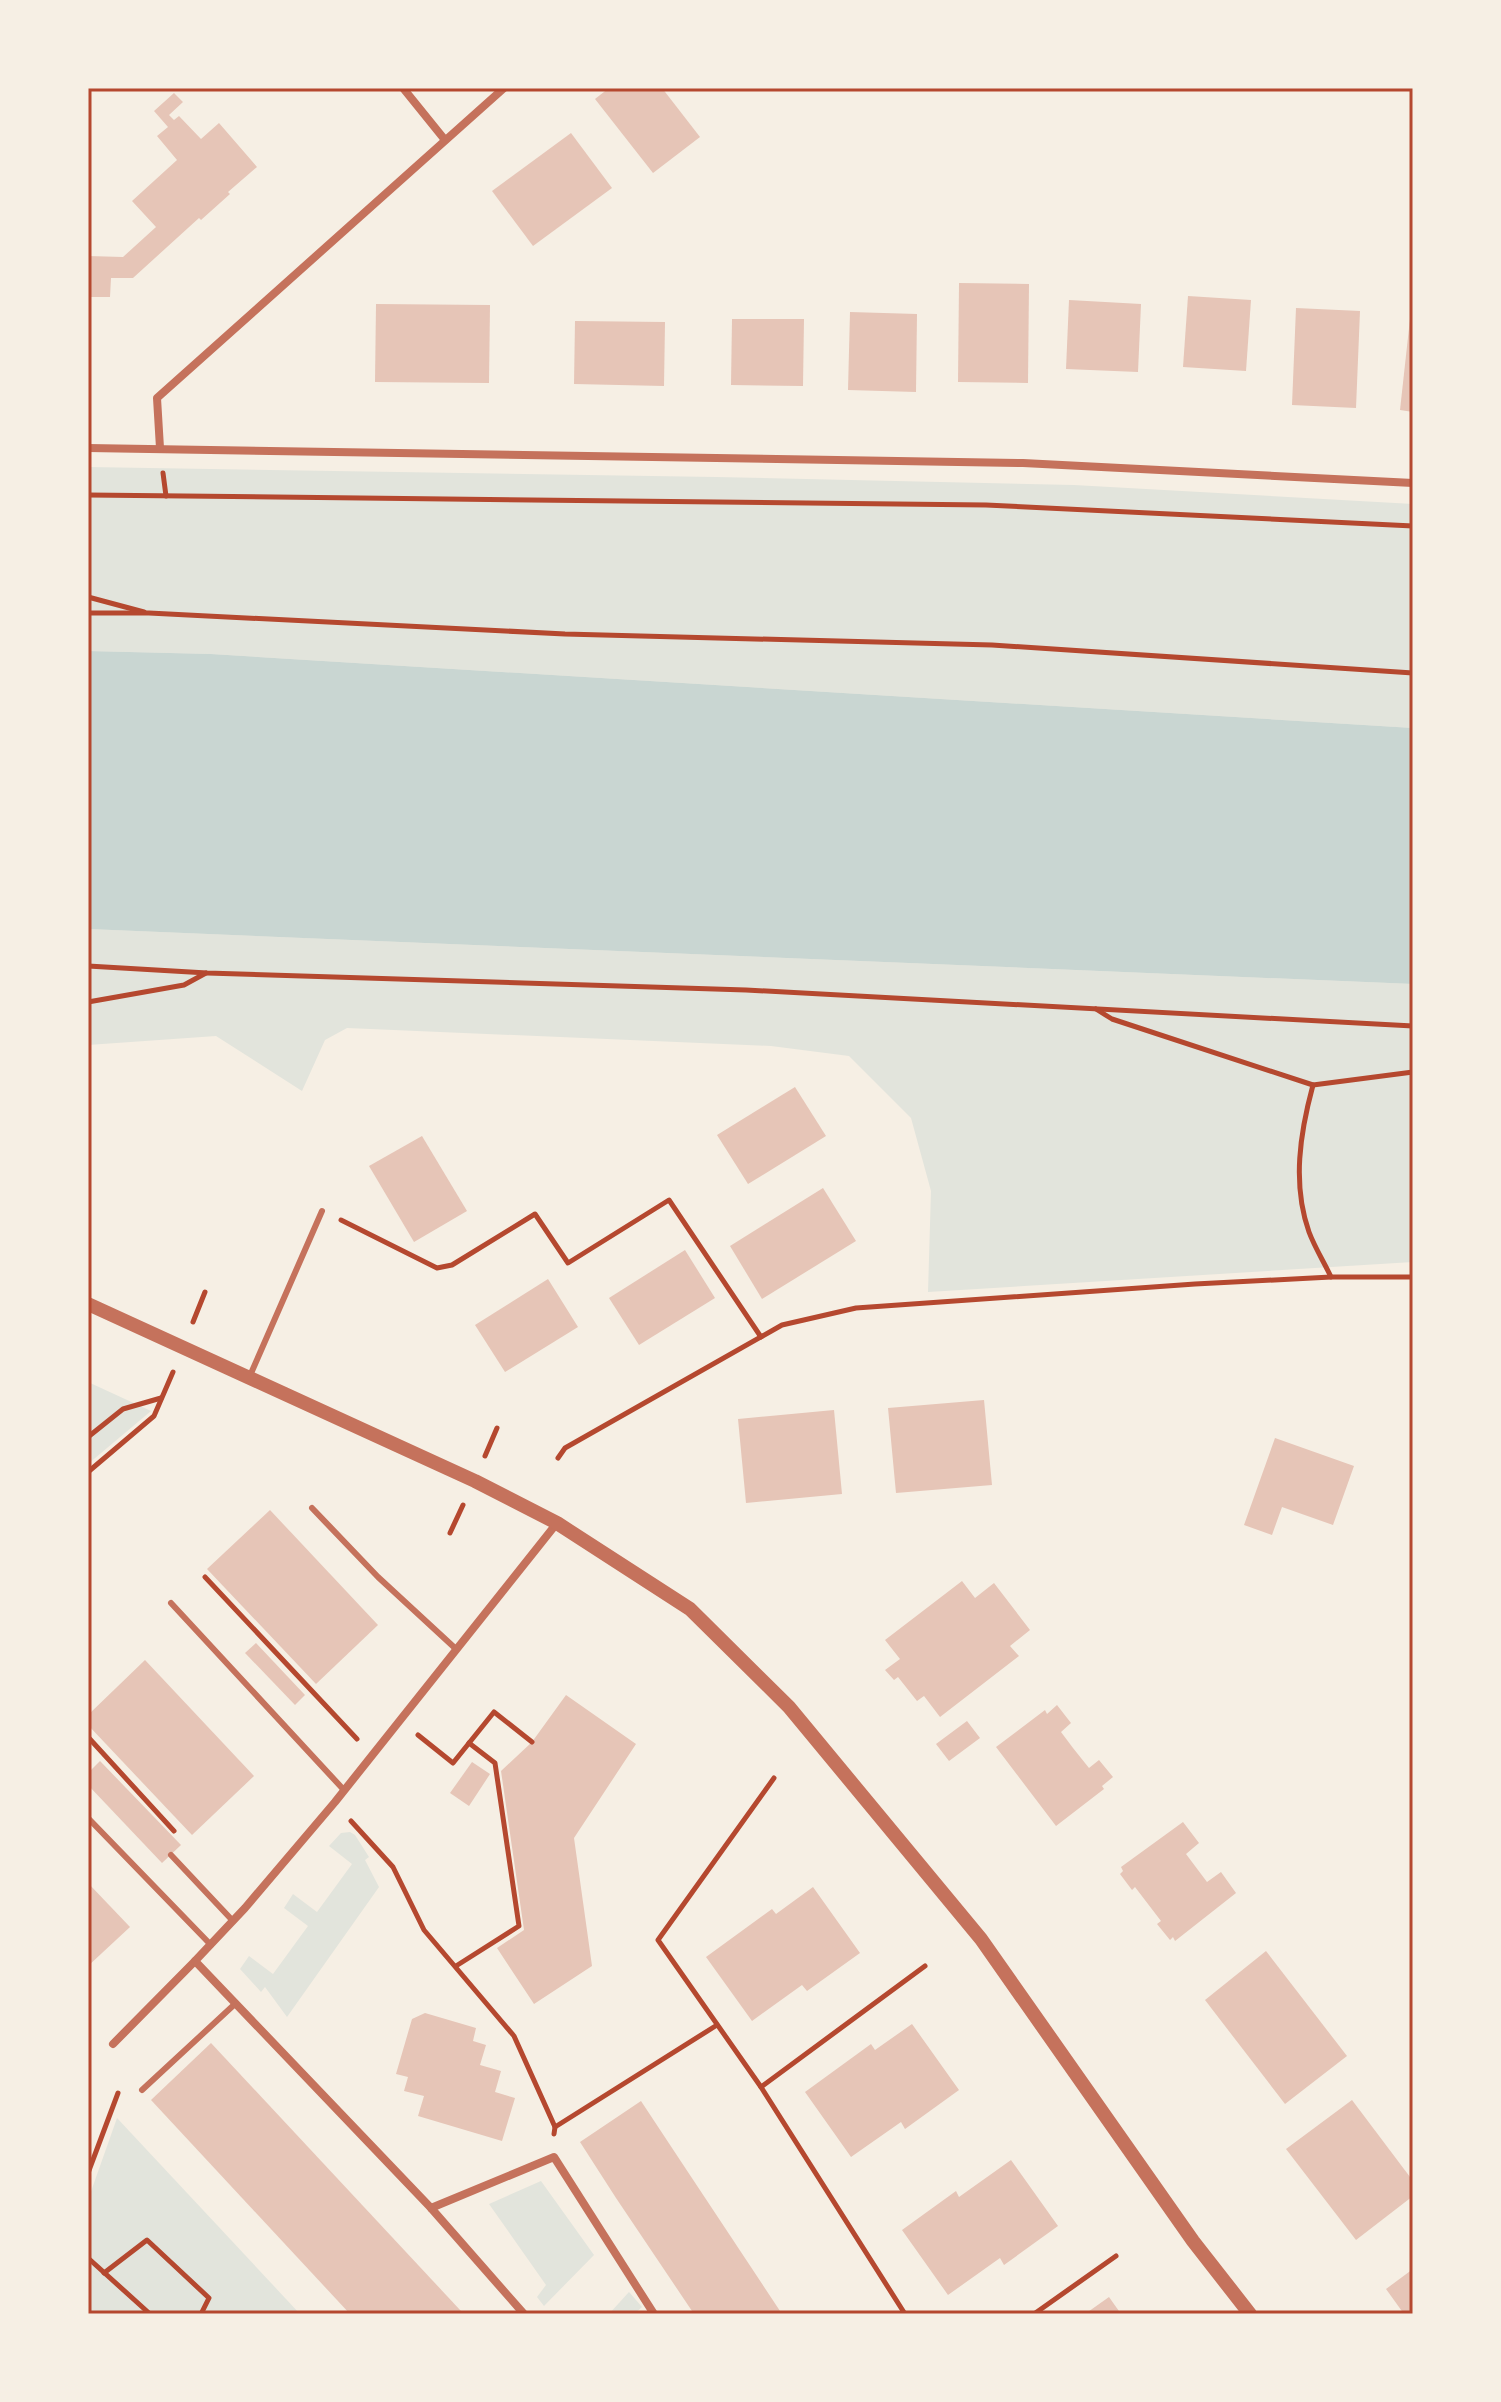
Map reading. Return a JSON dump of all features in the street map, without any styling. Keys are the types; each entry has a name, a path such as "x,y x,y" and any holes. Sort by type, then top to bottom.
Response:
{"street":[{"path":"403,88 445,140"},
{"path":"160,448 157,398 504,88"},
{"path":"88,448 1023,463 1413,483"},
{"path":"88,1304 461,1475 557,1523 690,1609 789,1707 981,1939 1193,2241 1250,2314"},
{"path":"113,2044 211,1945 335,1802 557,1523"},
{"path":"195,1961 431,2208 524,2314"},
{"path":"431,2208 554,2157 654,2314"}],"lane":[{"path":"249,1378 322,1211"},
{"path":"312,1508 378,1577 456,1649"},
{"path":"171,1603 343,1789"},
{"path":"88,1818 211,1945"},
{"path":"171,1855 233,1921"},
{"path":"142,2090 236,2003"}],"path":[{"path":"88,495 986,505 1413,526"},
{"path":"88,597 149,613"},
{"path":"88,613 149,613 565,634 992,645 1413,673"},
{"path":"88,966 207,973 762,991 1413,1026"},
{"path":"88,1002 184,985 207,973"},
{"path":"1093,1007 1112,1019 1313,1085 1413,1072"},
{"path":"1313,1085 1299,1152 1301,1192 1309,1231 1331,1277"},
{"path":"322,1211 437,1268 452,1265 535,1214 568,1263 669,1200 761,1337"},
{"path":"558,1458 565,1448 782,1325 856,1308 1195,1284 1331,1277 1413,1277"},
{"path":"189,1333 205,1292"},
{"path":"88,1472 154,1416 175,1366"},
{"path":"88,1437 123,1409 161,1397"},
{"path":"479,1470 497,1428"},
{"path":"450,1533 465,1500"},
{"path":"205,1577 372,1754"},
{"path":"256,1632 262,1626"},
{"path":"399,1720 453,1763 494,1712 532,1742"},
{"path":"88,1737 183,1841"},
{"path":"456,1967 519,1926 495,1763 469,1743"},
{"path":"132,1784 139,1778"},
{"path":"774,1778 658,1940 761,2087 905,2314"},
{"path":"335,1802 393,1867 424,1930 514,2036 555,2127 554,2157"},
{"path":"761,2087 925,1966"},
{"path":"555,2127 717,2025"},
{"path":"88,2173 119,2091"},
{"path":"104,2273 147,2240 209,2298 201,2314"},
{"path":"1034,2314 1116,2256"},
{"path":"88,2258 150,2314"}],"shaded area":[{"path":"88,467 1074,485 1413,504 1413,728 211,654 88,651"},
{"path":"88,651 211,654 1413,728 1413,984 88,929"},
{"path":"88,929 1413,984 1413,1262 928,1292 931,1191 911,1118 849,1056 771,1046 347,1028 325,1040 302,1091 216,1036 88,1045"},
{"path":"88,1382 151,1411 88,1464"},
{"path":"350,1832 369,1857 365,1860 379,1887 287,2017 265,1987 261,1992 240,1969 249,1956 273,1974 308,1926 284,1908 293,1894 317,1912 352,1864 329,1846 341,1833"},
{"path":"117,2118 300,2314 88,2314 88,2200"},
{"path":"541,2181 594,2255 544,2306 537,2297 546,2285 489,2204"},
{"path":"629,2292 642,2307 634,2314 609,2314"}],"building":[{"path":"609,88 662,88 700,137 653,173 595,99"},
{"path":"174,93 183,102 169,115 174,120 179,116 201,139 219,123 257,167 133,278 111,278 110,297 88,297 88,256 123,257 156,227 132,201 177,160 157,136 168,127 154,111"},
{"path":"571,133 612,188 533,246 492,191"},
{"path":"959,283 1029,284 1028,383 958,382"},
{"path":"1188,296 1251,300 1246,371 1183,367"},
{"path":"1069,300 1141,304 1138,372 1066,369"},
{"path":"376,304 490,305 489,383 375,382"},
{"path":"1296,308 1360,311 1356,408 1292,405"},
{"path":"1413,310 1413,412 1400,410"},
{"path":"850,312 917,314 916,392 848,390"},
{"path":"732,319 804,319 803,386 731,385"},
{"path":"575,321 665,322 664,386 574,384"},
{"path":"795,1087 826,1136 748,1184 717,1135"},
{"path":"422,1136 467,1211 414,1242 369,1166"},
{"path":"823,1188 856,1241 762,1299 730,1246"},
{"path":"685,1250 715,1298 639,1345 609,1298"},
{"path":"548,1279 578,1327 505,1372 475,1325"},
{"path":"984,1400 992,1485 896,1493 888,1408"},
{"path":"834,1410 842,1494 746,1503 738,1419"},
{"path":"1275,1438 1354,1466 1333,1525 1282,1507 1272,1535 1244,1525"},
{"path":"270,1510 378,1625 316,1684 207,1569"},
{"path":"962,1581 975,1598 994,1583 1030,1630 1010,1646 1019,1656 940,1717 924,1696 917,1701 898,1677 894,1680 885,1670 900,1659 885,1640"},
{"path":"256,1643 305,1695 295,1705 245,1653"},
{"path":"145,1660 254,1776 192,1835 88,1725 88,1715"},
{"path":"566,1695 636,1744 574,1838 592,1966 534,2004 497,1948 524,1930 501,1771 532,1742"},
{"path":"1057,1705 1071,1723 1061,1732 1073,1748 1089,1768 1099,1760 1113,1777 1102,1786 1104,1789 1056,1826 996,1747 1045,1710 1047,1714"},
{"path":"967,1721 980,1738 949,1761 936,1744"},
{"path":"100,1761 181,1845 162,1863 88,1785 88,1773"},
{"path":"472,1762 490,1774 469,1806 450,1793"},
{"path":"1183,1822 1199,1843 1186,1854 1207,1882 1221,1872 1236,1893 1175,1941 1173,1937 1170,1940 1157,1924 1161,1921 1135,1887 1132,1890 1120,1874 1123,1871 1121,1867"},
{"path":"88,1883 130,1927 88,1966"},
{"path":"813,1887 860,1953 807,1991 802,1985 752,2021 706,1957 772,1909 776,1914"},
{"path":"1266,1951 1347,2056 1285,2104 1205,2000"},
{"path":"425,2013 476,2028 473,2041 486,2045 480,2065 501,2071 495,2092 515,2098 502,2141 418,2116 424,2096 404,2091 408,2077 396,2074 412,2019"},
{"path":"912,2024 959,2090 905,2129 901,2122 851,2157 805,2092 871,2044 875,2050"},
{"path":"211,2043 461,2311 457,2314 350,2314 151,2100"},
{"path":"1352,2100 1413,2181 1413,2196 1356,2240 1286,2149"},
{"path":"641,2101 782,2314 694,2314 616,2198 580,2142"},
{"path":"1011,2160 1058,2226 1004,2265 1000,2258 948,2295 902,2230 956,2191 959,2197"},
{"path":"1413,2269 1413,2314 1404,2314 1386,2289"},
{"path":"1109,2297 1121,2314 1085,2314"}]}
